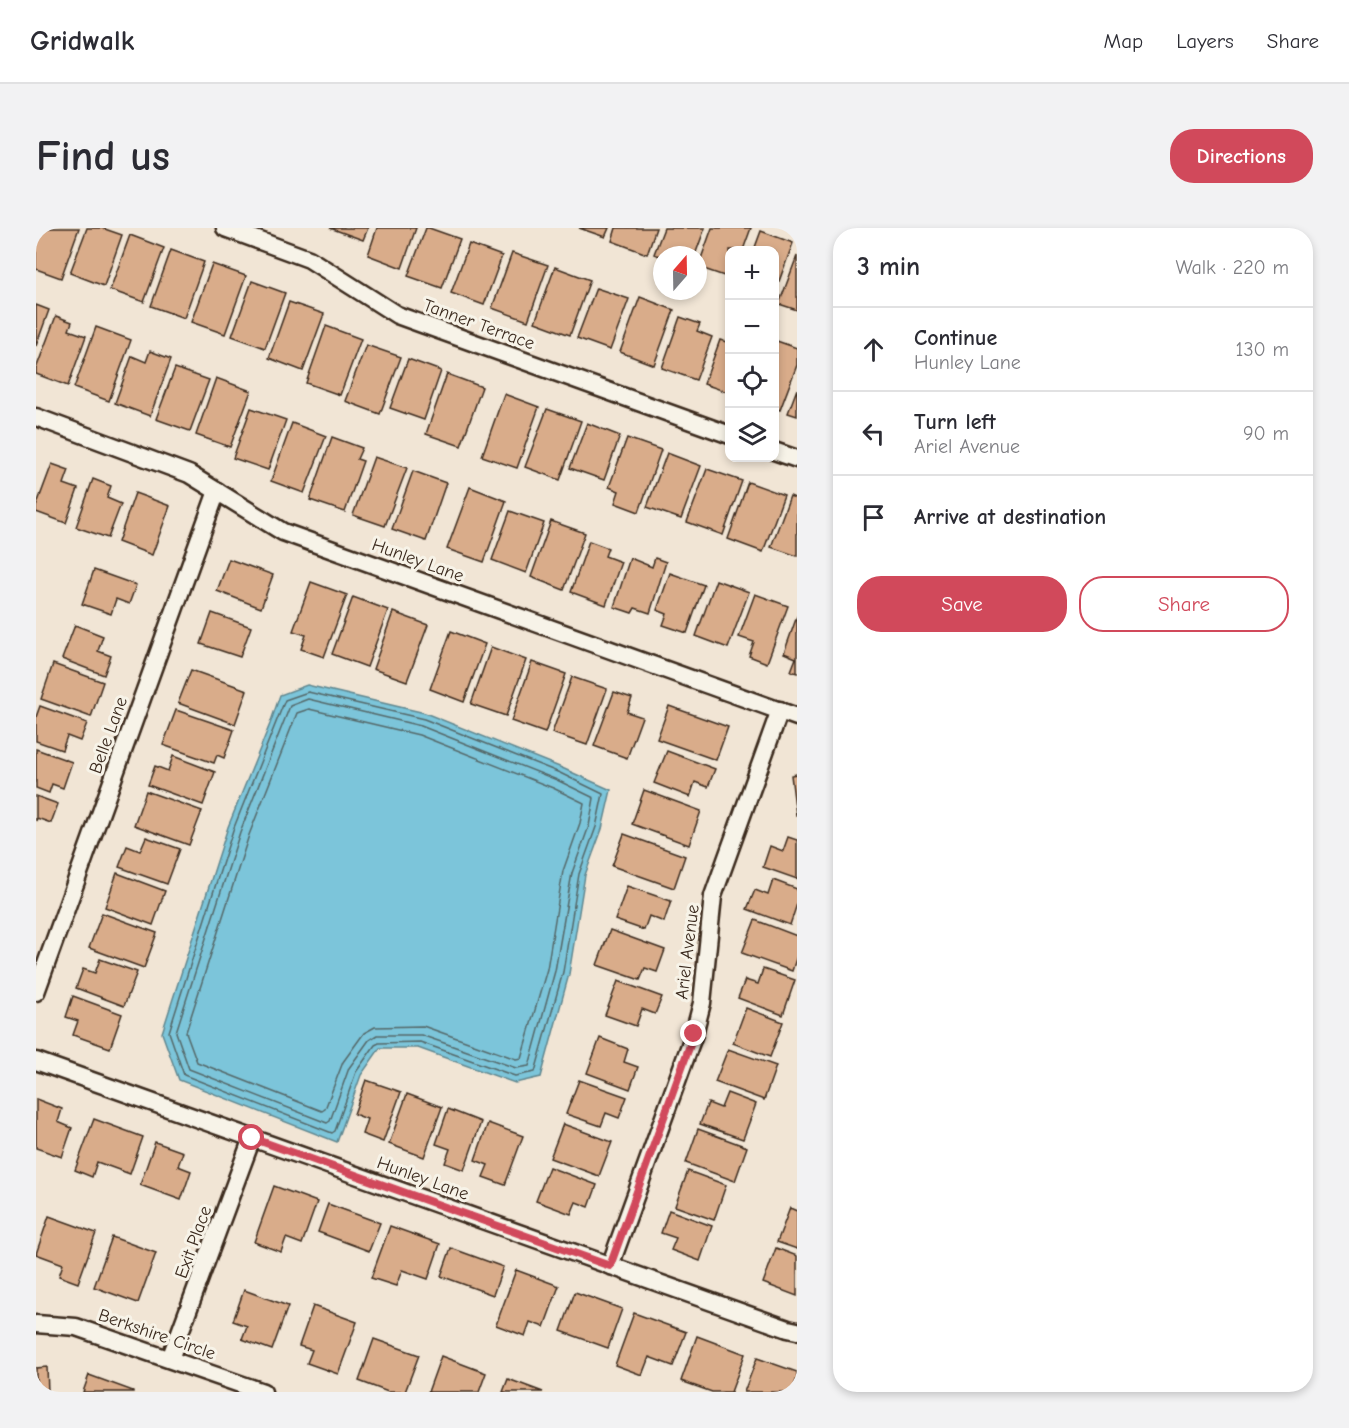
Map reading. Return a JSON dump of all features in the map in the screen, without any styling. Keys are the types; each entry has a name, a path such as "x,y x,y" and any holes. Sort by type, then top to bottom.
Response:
{"street":[{"name":"Tanner Terrace","path":"225,228 309,259 396,315 725,434"},
{"name":"Hunley Lane","path":"36,417 189,474 283,532 797,717"},
{"path":"779,453 797,459"},
{"name":"Belle Lane","path":"36,992 217,491"},
{"name":"Ariel Avenue","path":"610,1266 694,1034 702,1003 713,896 780,710"},
{"name":"Hunley Lane","path":"36,1061 797,1331"},
{"name":"Exit Place","path":"170,1359 252,1138"},
{"name":"Berkshire Circle","path":"36,1324 76,1327 263,1392"}],"water":[{"path":"307,685 425,713 611,790 602,829 585,875 569,974 541,1077 515,1083 418,1048 380,1048 361,1075 337,1142 179,1080 162,1033 228,827 280,695"}],"building":[{"path":"41,228 79,228 61,278 36,269 36,241"},
{"path":"87,228 102,228 122,235 104,286 70,273"},
{"path":"330,228 368,228 363,240"},
{"path":"377,228 416,228 402,268 368,255"},
{"path":"426,228 460,239 442,288 408,276"},
{"path":"579,228 609,228 605,237"},
{"path":"616,228 656,228 647,254 612,241"},
{"path":"664,228 705,228 698,246 657,246"},
{"path":"712,228 751,228 744,246 725,246 725,276 707,270 706,246"},
{"path":"761,231 793,243 779,281 779,246 755,246"},
{"path":"130,235 164,248 144,302 110,290"},
{"path":"469,244 502,256 484,305 451,293"},
{"path":"171,250 204,262 184,318 151,306"},
{"path":"512,253 548,265 528,321 492,308"},
{"path":"797,256 797,310 779,304"},
{"path":"212,264 246,276 225,334 191,322"},
{"path":"555,267 590,280 570,335 535,322"},
{"path":"252,281 285,293 265,348 232,336"},
{"path":"596,288 629,299 610,350 577,338"},
{"path":"640,297 674,310 654,365 620,352"},
{"path":"289,302 324,314 303,371 269,358"},
{"path":"36,305 49,310 36,346"},
{"path":"56,316 72,322 69,330 86,336 68,386 36,374"},
{"path":"680,317 700,324 697,331 712,337 696,380 662,368"},
{"path":"326,326 361,339 340,395 306,383"},
{"path":"96,327 131,340 109,401 74,388"},
{"path":"720,340 725,342 725,391 704,384"},
{"path":"779,342 797,348 797,365 780,410"},
{"path":"366,345 401,357 380,414 345,401"},
{"path":"150,351 171,359 150,416 115,403 132,356 146,362"},
{"path":"408,359 441,371 424,420 390,408"},
{"path":"175,368 209,380 190,431 156,419"},
{"path":"447,374 482,387 461,446 426,434"},
{"path":"216,378 251,391 230,447 196,435"},
{"path":"797,389 797,416 788,413"},
{"path":"504,394 539,407 517,468 482,456"},
{"path":"251,408 286,420 268,470 233,458"},
{"path":"547,409 581,421 560,480 525,467"},
{"path":"292,423 326,436 304,493 271,481"},
{"path":"587,423 620,436 604,480 570,468"},
{"path":"332,437 362,448 357,459 363,461 345,512 310,500"},
{"path":"627,438 661,450 639,512 615,503 619,491 609,487"},
{"path":"667,453 701,466 681,519 647,507"},
{"path":"374,457 407,468 385,526 353,515"},
{"path":"52,464 69,470 64,484 78,489 66,523 36,512"},
{"path":"707,469 742,481 723,535 687,522"},
{"path":"413,471 446,483 426,541 392,529"},
{"path":"93,479 111,486 107,498 121,504 108,538 76,527"},
{"path":"748,482 784,495 763,552 728,539"},
{"path":"470,487 506,501 484,562 447,549"},
{"path":"135,493 170,506 152,555 118,542"},
{"path":"790,496 797,499 797,556 771,547"},
{"path":"510,511 544,523 526,573 492,560"},
{"path":"551,521 585,533 564,590 531,577"},
{"path":"589,541 608,548 605,556 621,562 606,605 571,592"},
{"path":"630,558 652,567 655,558 666,562 650,613 635,608 632,613 614,607"},
{"path":"229,559 273,575 261,608 217,591"},
{"path":"94,570 136,585 129,604 116,599 111,614 82,604"},
{"path":"670,573 704,585 687,633 663,625 667,614 657,610"},
{"path":"716,580 749,592 728,648 696,636"},
{"path":"311,582 347,595 324,657 301,649 306,635 293,631"},
{"path":"755,594 788,606 767,663 749,656 754,642 739,637"},
{"path":"353,597 388,610 367,667 332,654"},
{"path":"393,612 428,625 407,681 373,669"},
{"path":"212,613 251,627 240,657 201,644"},
{"path":"797,616 797,673 791,671 796,658 784,653"},
{"path":"75,625 103,636 98,651 111,656 104,675 62,659"},
{"path":"451,631 485,644 464,702 430,689"},
{"path":"491,647 526,660 506,716 471,704"},
{"path":"532,662 566,674 545,733 511,721"},
{"path":"53,664 103,682 91,717 41,699"},
{"path":"191,670 247,690 235,724 178,703"},
{"path":"572,677 607,689 587,745 552,733"},
{"path":"614,692 632,698 627,712 642,717 627,758 594,746"},
{"path":"40,706 87,723 80,741 67,736 62,750 36,741 36,717"},
{"path":"669,706 728,727 716,760 657,739"},
{"path":"176,710 234,730 224,758 217,755 214,763 163,745"},
{"path":"36,749 72,762 63,788 52,784 49,793 36,788"},
{"path":"667,751 715,769 708,787 695,782 690,797 654,783"},
{"path":"173,756 215,772 203,805 148,785 155,766 168,771"},
{"path":"797,774 797,814 796,815 791,775"},
{"path":"644,790 701,811 689,845 632,824"},
{"path":"146,791 202,811 189,845 134,825"},
{"path":"36,796 58,804 51,823 37,818 36,821"},
{"path":"624,834 685,856 674,888 612,866"},
{"path":"146,837 180,849 167,884 119,867 127,846 140,851"},
{"path":"788,837 797,840 797,879 763,867 770,846 783,851"},
{"path":"117,873 165,891 153,925 105,907"},
{"path":"773,880 797,889 797,904 790,925 747,909 755,890 768,895"},
{"path":"627,886 671,901 664,922 649,916 644,930 615,920"},
{"path":"102,913 157,933 144,968 89,948"},
{"path":"755,920 797,936 797,956 792,971 742,953"},
{"path":"610,930 665,950 657,972 645,968 640,980 597,965"},
{"path":"100,959 137,972 124,1006 76,988 83,969 95,973"},
{"path":"763,969 795,980 783,1015 738,998 745,980 758,984"},
{"path":"618,981 662,997 655,1014 642,1009 636,1026 605,1015"},
{"path":"73,996 122,1014 110,1048 73,1035 78,1021 66,1017"},
{"path":"746,1008 783,1022 770,1057 733,1043"},
{"path":"600,1038 628,1049 624,1062 638,1067 630,1089 587,1073"},
{"path":"728,1049 776,1066 764,1100 715,1082"},
{"path":"366,1080 401,1092 383,1142 362,1134 367,1119 354,1114"},
{"path":"579,1080 627,1097 619,1118 606,1113 601,1126 566,1114"},
{"path":"727,1093 756,1104 743,1139 700,1124 708,1103 721,1108"},
{"path":"407,1094 442,1107 424,1157 389,1144"},
{"path":"36,1099 62,1109 58,1122 72,1128 62,1157 36,1148"},
{"path":"448,1109 481,1122 464,1170 445,1163 450,1149 436,1144"},
{"path":"94,1119 143,1137 130,1174 97,1162 92,1177 75,1170"},
{"path":"488,1123 523,1136 505,1185 483,1177 488,1165 475,1160"},
{"path":"563,1124 612,1142 599,1176 550,1158"},
{"path":"698,1129 747,1147 735,1181 686,1163"},
{"path":"155,1142 183,1152 178,1166 191,1171 181,1200 140,1185"},
{"path":"549,1167 597,1185 589,1207 576,1202 571,1214 536,1201"},
{"path":"688,1171 726,1185 714,1220 675,1206"},
{"path":"274,1186 317,1202 302,1244 286,1238 281,1252 254,1242"},
{"path":"328,1204 380,1223 369,1251 318,1232"},
{"path":"790,1208 797,1211 797,1249 777,1242"},
{"path":"669,1210 712,1226 700,1261 671,1250 676,1238 661,1233"},
{"path":"49,1216 96,1233 78,1283 59,1276 63,1264 36,1254"},
{"path":"390,1226 440,1244 428,1279 402,1270 396,1286 371,1278"},
{"path":"112,1237 156,1253 138,1303 94,1287"},
{"path":"451,1248 503,1267 493,1295 441,1276"},
{"path":"776,1248 797,1256 797,1296 763,1283"},
{"path":"516,1270 559,1286 544,1327 530,1322 525,1336 496,1325"},
{"path":"244,1290 288,1306 272,1350 242,1339 247,1326 233,1321"},
{"path":"575,1292 622,1309 608,1348 561,1331"},
{"path":"313,1306 357,1322 338,1374 307,1363 312,1350 299,1346"},
{"path":"634,1313 686,1332 673,1366 649,1357 642,1375 615,1365"},
{"path":"697,1336 745,1354 731,1392 712,1392 681,1381"},
{"path":"374,1339 419,1355 405,1392 388,1392 359,1381"},
{"path":"441,1356 486,1373 479,1392 428,1392"},
{"path":"757,1358 797,1372 792,1392 744,1392"},
{"path":"47,1367 48,1392 36,1392 36,1368"},
{"path":"89,1375 133,1391 133,1392 83,1392"},
{"path":"508,1379 543,1392 503,1392"}],"route":[{"path":"252,1138 610,1266 694,1034"}]}
